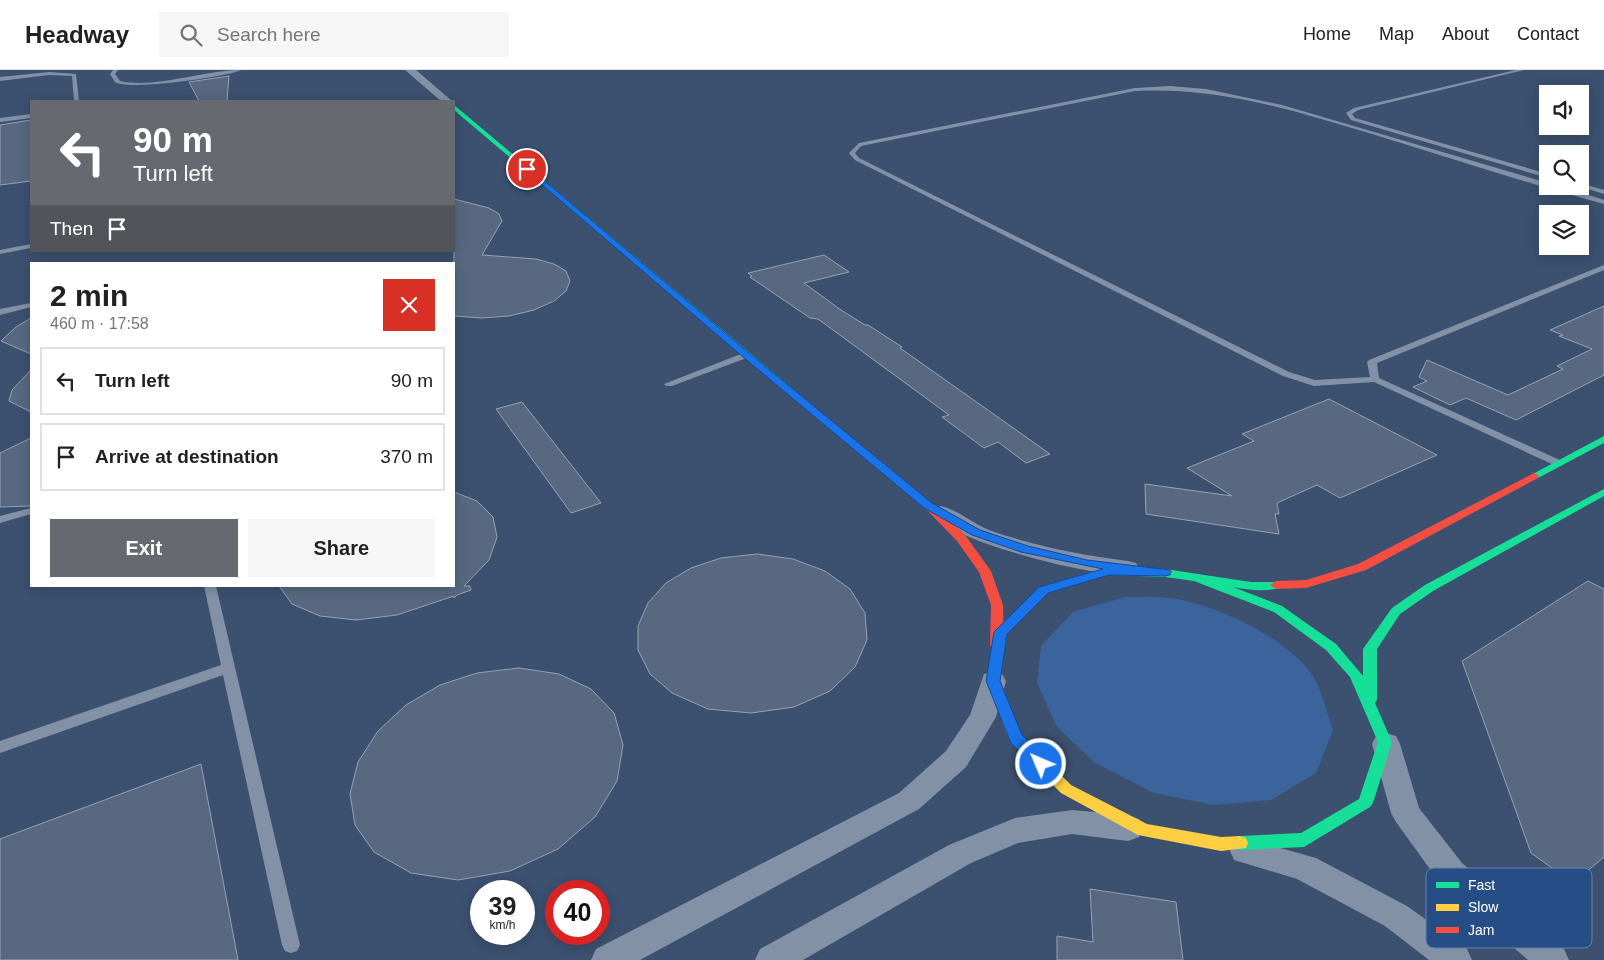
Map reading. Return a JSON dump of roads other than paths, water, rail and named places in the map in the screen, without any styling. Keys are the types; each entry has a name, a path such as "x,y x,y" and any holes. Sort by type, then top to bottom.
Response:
{"street":[{"path":"410,70 446,100"},
{"path":"455,108 746,355 928,505 961,538 985,570 997,605 997,652"},
{"path":"928,505 976,532 1025,549 1087,564 1165,572 1250,586 1306,584 1362,568 1604,439"},
{"path":"1370,711 1370,649 1396,611 1429,588 1604,492"},
{"path":"608,960 909,801 956,759 983,718 993,681 1001,632 1043,590 1109,571 1165,572"},
{"path":"1199,578 1278,609 1331,648 1356,675 1385,742 1406,814 1448,868"},
{"path":"993,681 1016,739 1066,789 1144,830"},
{"path":"1221,844 1304,840 1365,803 1385,742"},
{"path":"772,960 960,854 1015,831 1072,822 1144,830 1221,844 1305,868 1396,916 1426,938"},
{"path":"1439,948 1455,960"},
{"path":"1538,948 1552,960"}],"lane":[{"path":"116,70 112,74 119,82 150,83 239,70"},
{"path":"1522,70 1349,113 1353,119 1539,173"},
{"path":"0,80 56,72 71,73 74,74 77,100"},
{"path":"150,83 158,77 168,74"},
{"path":"1539,182 1314,115 1214,92 1179,87 1123,90 1104,96 859,145 852,153 858,159 1286,374 1314,382 1375,379 1558,463"},
{"path":"0,120 30,116"},
{"path":"1589,188 1604,192"},
{"path":"1581,195 1604,202"},
{"path":"0,252 30,246"},
{"path":"1375,379 1372,362 1604,267"},
{"path":"0,312 30,305"},
{"path":"670,384 746,355"},
{"path":"0,520 30,512"},
{"path":"210,587 291,944"},
{"path":"0,747 228,668"}]}
